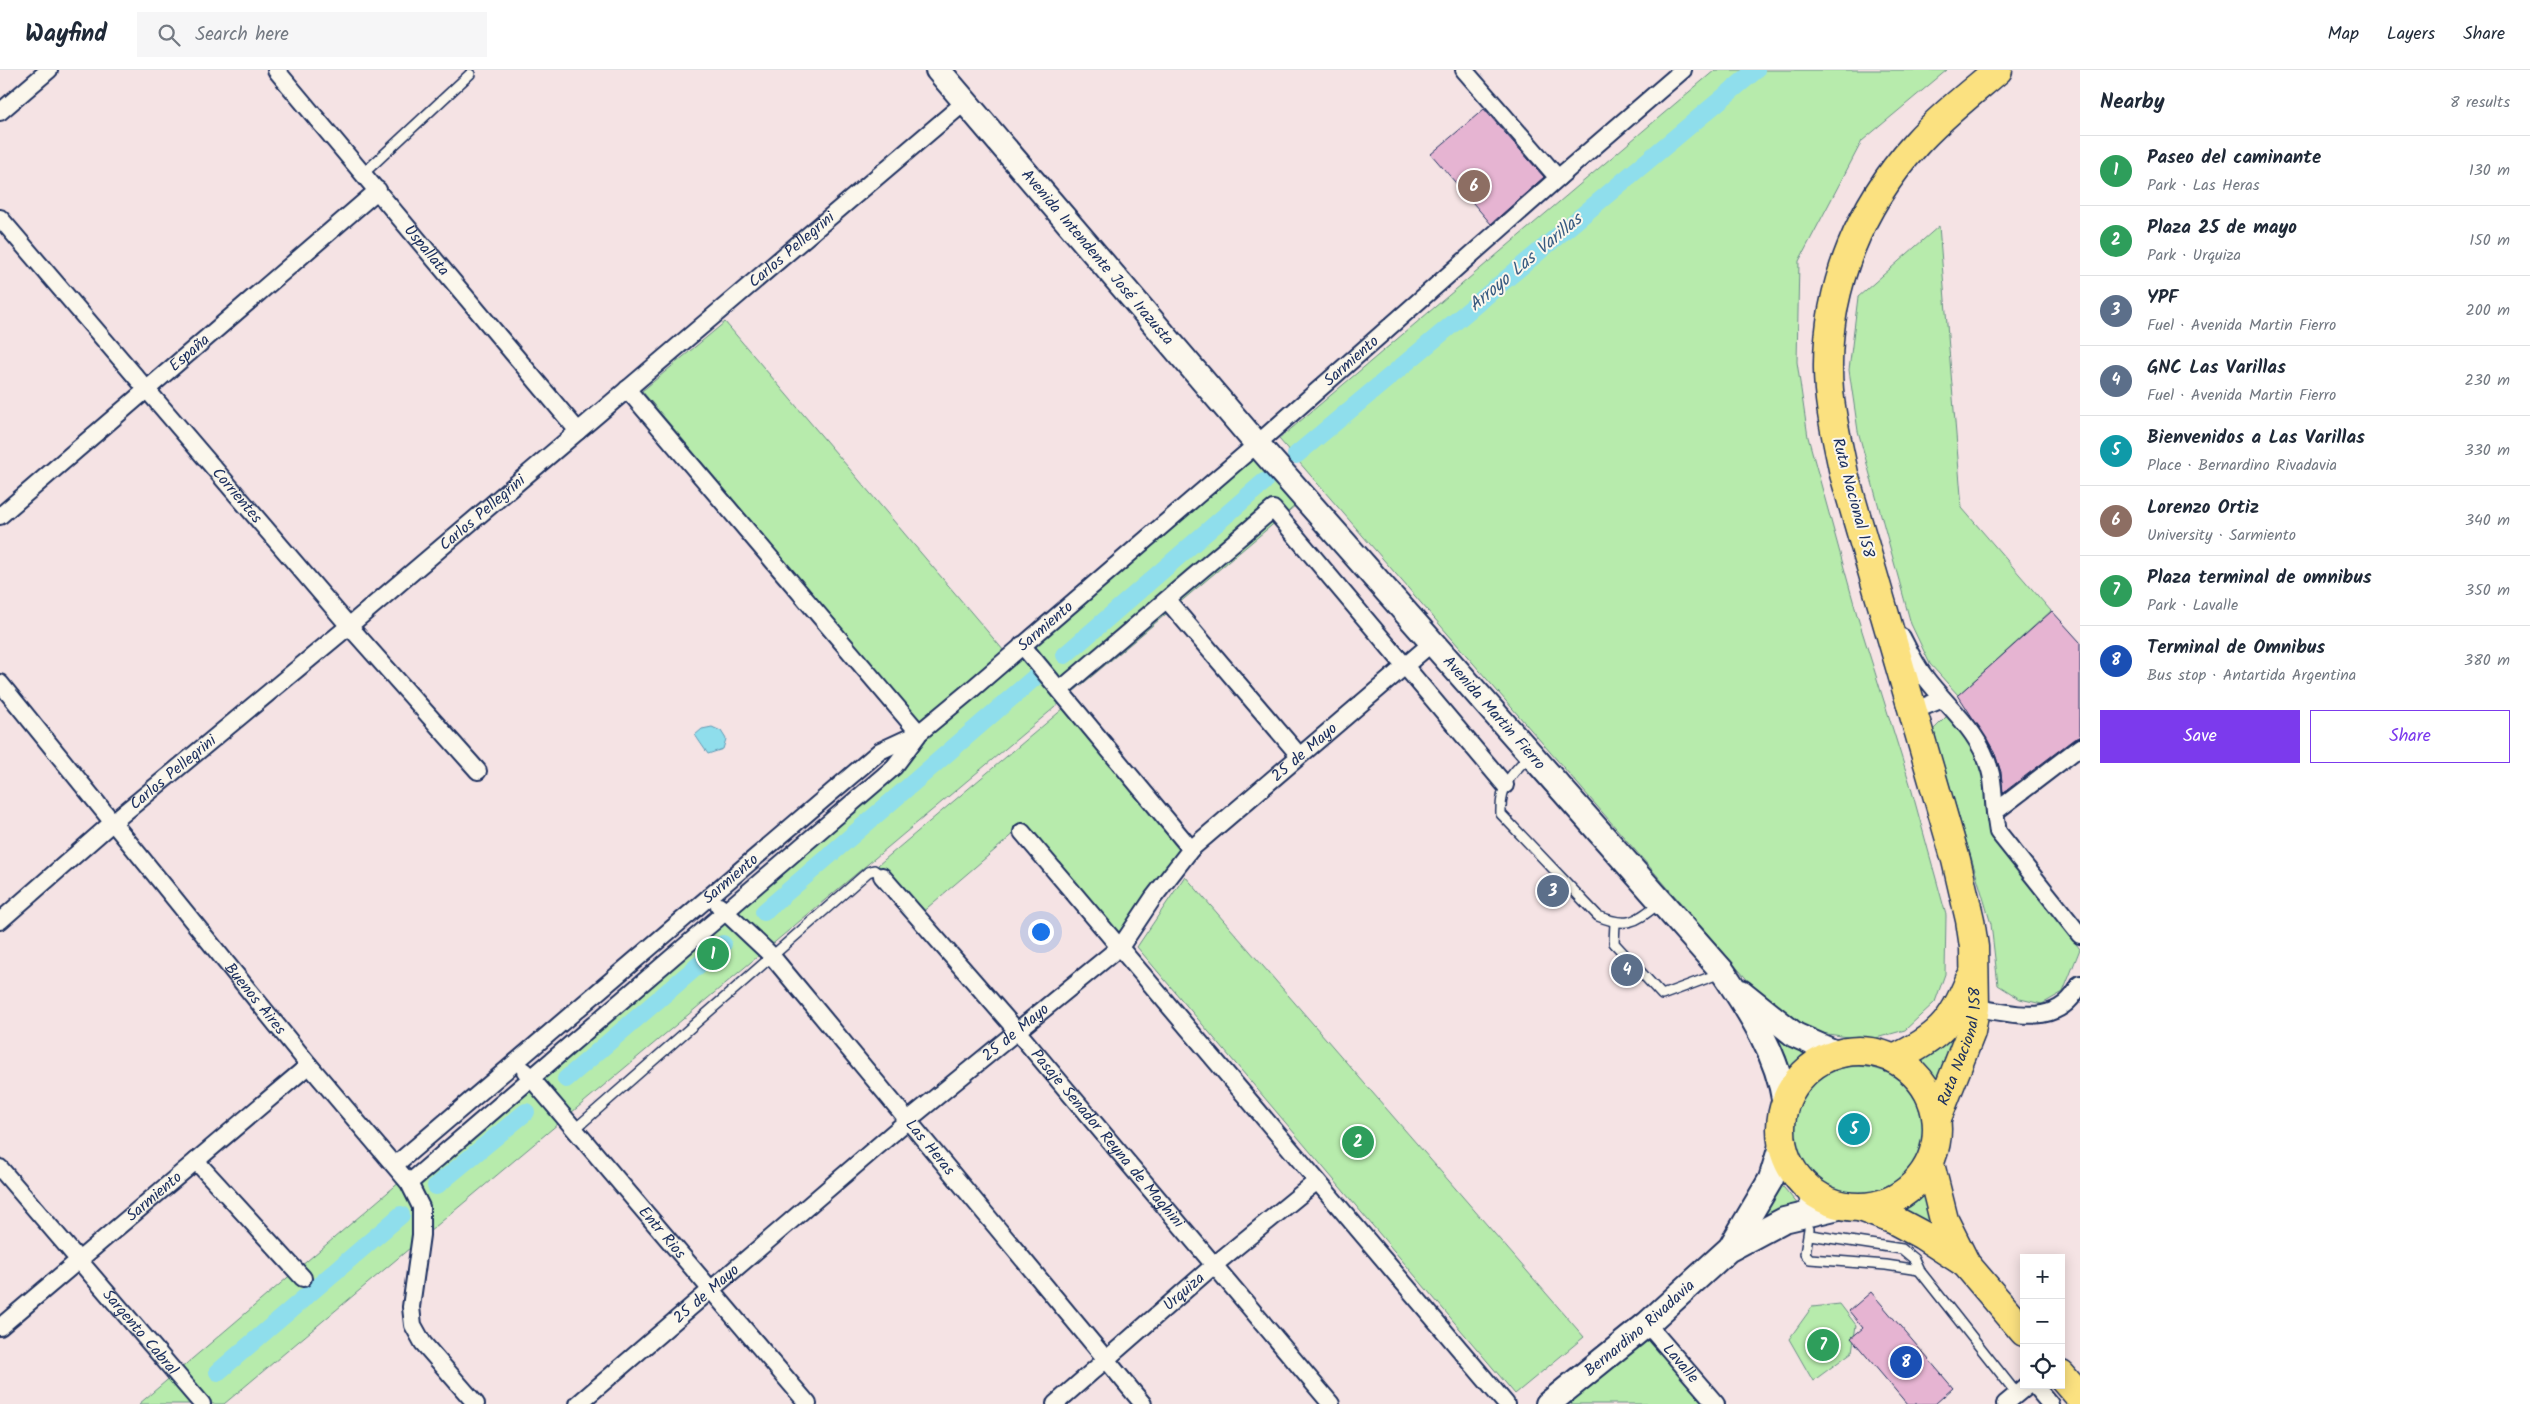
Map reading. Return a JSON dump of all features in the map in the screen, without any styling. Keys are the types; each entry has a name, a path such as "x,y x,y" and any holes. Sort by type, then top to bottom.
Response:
{"highway":[{"name":"Ruta Nacional 158","path":"1937,1118 1971,1032 1974,1008 1974,947 1970,920 1956,860 1844,474 1831,411 1828,368 1832,318 1842,268 1862,221 1886,182 1916,143 1998,70"},
{"name":"Ruta Nacional 158","path":"1894,1059 1932,1038 1950,1022 1962,1001 1974,971"},
{"path":"1852,1207 1878,1205 1894,1199 1909,1190 1921,1178 1930,1164 1936,1149 1937,1118 1932,1100 1923,1084 1910,1070 1894,1059 1876,1053 1857,1051 1838,1054 1821,1061 1805,1072 1793,1087 1785,1104 1781,1130 1786,1157 1801,1182 1824,1200 1894,1220 1922,1235 1966,1264"},
{"path":"1930,1164 1944,1220 1966,1264 2020,1327"}],"main road":[{"name":"Avenida Intendente José Irazusta","path":"947,74 965,102 1257,444"},
{"name":"Avenida Martin Fierro","path":"1257,444 1433,642 1726,978 1773,1055 1782,1081 1785,1104"},
{"name":"Avenida Martin Fierro","path":"1726,978 1795,1035 1838,1054"},
{"name":"Bernardino Rivadavia","path":"1728,1250 1771,1179 1782,1143"},
{"name":"Bernardino Rivadavia","path":"1548,1404 1647,1324 1728,1250 1762,1230 1808,1224 1852,1207"}],"street":[{"path":"0,112 49,70"},
{"name":"Uspallata","path":"276,70 578,431"},
{"path":"1464,70 1558,178"},
{"name":"Sarmiento","path":"394,1165 711,897 880,751 919,733 1257,444 1678,72"},
{"name":"Carlos Pellegrini","path":"0,920 113,822 349,626 965,102"},
{"name":"España","path":"0,516 378,190"},
{"name":"Corrientes","path":"0,218 349,626 478,771"},
{"path":"411,1187 531,1078 894,767 919,733 627,389"},
{"path":"1060,690 1273,509 1505,785"},
{"path":"1167,600 1298,754"},
{"path":"1884,607 1913,660 1966,723 1979,743 1990,771 1998,832 2080,935"},
{"name":"25 de Mayo","path":"578,1404 907,1121 1121,946 1153,898 1191,848 1298,754 1433,642"},
{"path":"1022,645 1191,848"},
{"name":"Buenos Aires","path":"0,683 309,1065 411,1187 421,1207 421,1235 411,1307 413,1325 423,1343 476,1404"},
{"path":"1913,711 1944,699"},
{"path":"1995,812 2080,747"},
{"path":"1022,832 1121,946 1506,1404"},
{"name":"Pasaje Senador Reyna de Maghini","path":"882,876 1016,1031 1212,1266 1331,1404"},
{"name":"Las Heras","path":"711,897 770,955 1143,1404"},
{"path":"1974,1008 2040,1016 2061,1009 2074,998 2080,984"},
{"name":"Entr Rios","path":"517,1062 808,1404"},
{"name":"Sarmiento","path":"0,1327 309,1065"},
{"path":"196,1161 303,1278"},
{"name":"Sargento Cabral","path":"0,1168 80,1259 202,1404"},
{"name":"Urquiza","path":"1055,1404 1212,1266 1317,1181"},
{"name":"Lavalle","path":"1647,1324 1716,1404"},
{"path":"2037,1389 2050,1404"}],"lane":[{"path":"364,173 470,74"},
{"path":"1531,754 1507,779 1500,796 1502,814 1598,916 1615,923 1634,922 1661,902"},
{"path":"575,1128 770,955 868,872 874,870 882,876"},
{"path":"1615,923 1614,944 1662,995 1726,978"},
{"path":"1801,1182 1808,1224 1805,1254 1810,1259 1886,1265 1919,1270"},
{"path":"1808,1224 1902,1249 1914,1259 1919,1270 2017,1394"}],"green space":[{"path":"1715,70 1947,70 1862,141 1799,261 1797,362 1808,437 1857,615 1910,784 1946,915 1945,974 1935,1002 1905,1030 1869,1040 1814,1032 1782,1011 1751,984 1279,439"},
{"path":"1939,226 1962,508 2051,611 1958,695 1930,664 1911,624 1858,431 1849,370 1858,297"},
{"path":"725,322 1004,651 920,721 642,391"},
{"path":"1254,455 1296,505 224,1404 139,1404"},
{"path":"1064,708 1180,848 1120,938 1023,826 920,914 878,865"},
{"path":"1950,713 1981,760 1990,835 2080,949 2063,992 2042,1004 2020,999 1998,985 1991,924 1933,730"},
{"path":"1185,876 1584,1337 1515,1394 1137,947"},
{"path":"1760,1018 1821,1052 1792,1077 1786,1056"},
{"path":"1955,1034 1936,1083 1916,1063 1931,1055"},
{"path":"1858,1066 1871,1067 1883,1071 1904,1085 1918,1106 1922,1118 1922,1144 1918,1156 1904,1177 1883,1191 1871,1195 1858,1196 1845,1195 1833,1191 1812,1177 1798,1156 1794,1144 1793,1131 1794,1118 1798,1106 1812,1085 1833,1071 1845,1067"},
{"path":"1779,1182 1800,1207 1758,1221 1771,1203"},
{"path":"1924,1194 1950,1247 1897,1214 1916,1203"},
{"path":"1840,1304 1856,1325 1852,1352 1813,1381 1789,1339 1812,1307"},
{"path":"1647,1324 1718,1404 1548,1404"}],"water":[{"path":"712,727 721,731 726,739 723,749 708,754 695,735 702,729"}],"building":[{"path":"1484,109 1544,177 1491,224 1431,154"},
{"path":"2052,611 2080,642 2080,737 2074,739 2003,793 2001,772 1994,751 1958,695"},
{"path":"1871,1292 1953,1388 1935,1404 1907,1404 1851,1338 1863,1328 1849,1311"}],"waterway":[{"name":"Arroyo Las Varillas","path":"1296,455 1756,70"},
{"path":"1065,655 1264,482"},
{"path":"764,912 1034,678"},
{"path":"566,1079 723,944"},
{"path":"436,1186 526,1112"},
{"path":"218,1372 401,1215"}],"place":[{"name":"Lorenzo Ortiz","path":"1474,186"},
{"name":"YPF","path":"1553,891"},
{"name":"Paseo del caminante","path":"713,954"},
{"name":"GNC Las Varillas","path":"1627,970"},
{"name":"Bienvenidos a Las Varillas","path":"1854,1129"},
{"name":"Plaza 25 de mayo","path":"1358,1142"},
{"name":"Plaza terminal de omnibus","path":"1823,1345"},
{"name":"Terminal de Omnibus","path":"1906,1362"}]}
